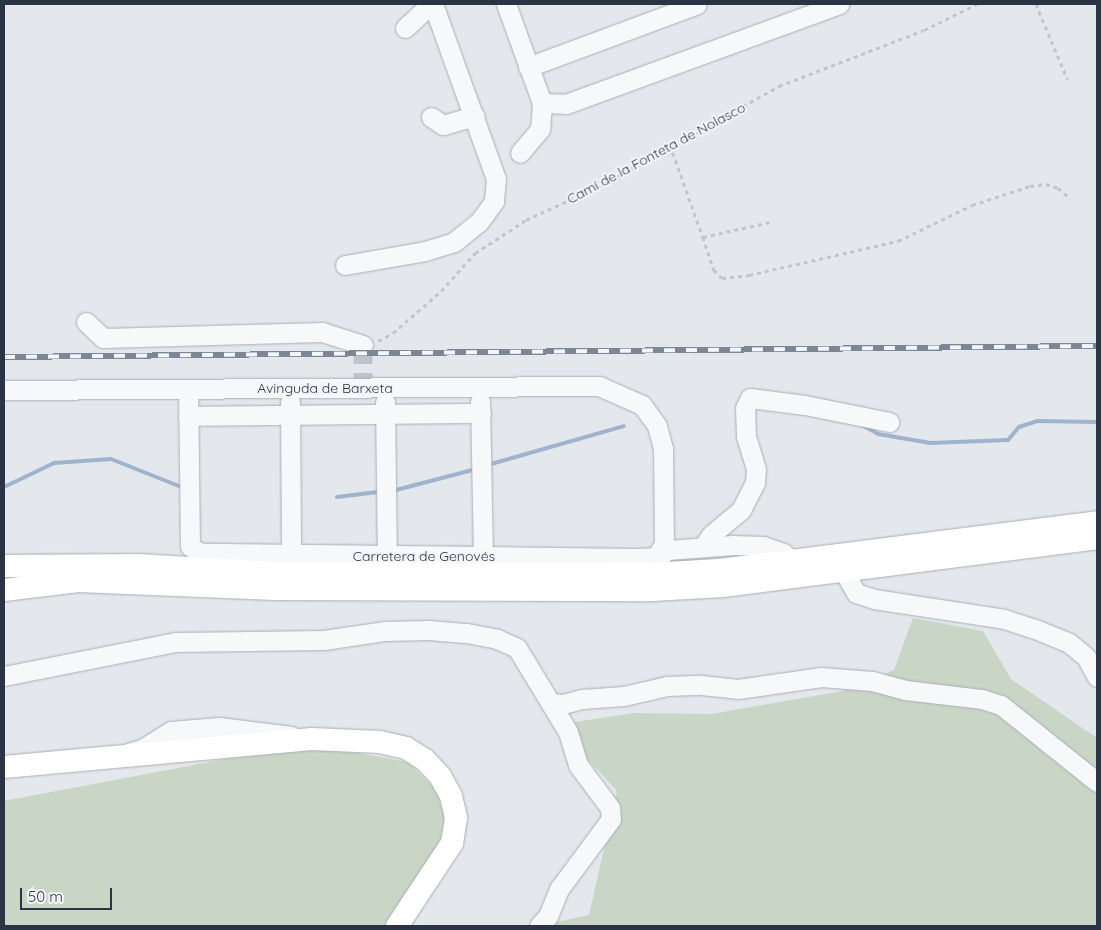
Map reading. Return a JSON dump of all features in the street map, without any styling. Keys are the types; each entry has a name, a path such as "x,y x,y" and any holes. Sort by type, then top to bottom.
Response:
{"main road":[{"path":"4,566 138,565 284,573 653,566 719,570 1097,522"},
{"path":"4,590 78,581 275,589 652,590 724,586 844,572 1097,538"},
{"path":"4,767 312,739 380,742 406,748 433,768 451,796 456,818 452,843 396,926"}],"street":[{"path":"345,264 440,247 454,242 479,222 494,201 496,179 475,116 432,4 405,28"},
{"path":"506,4 542,103 540,129 520,153"},
{"path":"528,67 697,4"},
{"path":"542,103 566,104 839,4"},
{"path":"431,117 443,125 475,116"},
{"path":"86,322 103,338 322,332 363,345"},
{"name":"Avinguda de Barxeta","path":"4,390 599,386 642,404 657,426 663,449 664,544 653,566"},
{"path":"385,388 388,556"},
{"path":"480,388 483,557"},
{"path":"290,389 291,555"},
{"path":"188,390 188,416 481,413"},
{"path":"703,547 711,535 741,510 755,482 756,469 746,436 745,408 750,398 786,402 889,422"},
{"name":"Carretera de Genovés","path":"188,416 190,546 193,551 291,555 483,557 653,566 668,550 703,547 763,546 783,553 794,561"},
{"path":"844,572 856,593 874,599 1004,619 1040,630 1069,643 1086,657 1097,677"},
{"path":"4,676 109,657 156,645 197,641 324,640 385,631 429,630 467,633 497,640 516,648 568,732 578,765 610,808 611,819 559,889 548,916 539,926"},
{"path":"551,703 563,704 582,699 624,696 667,686 701,685 738,689 821,677 862,680 905,690 982,699 1000,705 1097,782"}],"path":[{"name":"Camí de la Fonteta de Nolasco","path":"363,345 393,333 441,291 475,253 526,220 596,188 670,145 779,86 924,30 977,4"},
{"path":"1036,4 1068,80"},
{"path":"670,145 714,270 722,278 748,274 898,240 972,206 1030,186 1046,184 1058,188 1070,198"},
{"path":"703,237 770,222"}],"green space":[{"path":"913,618 983,631 1011,679 1097,738 1097,926 537,926 589,915 617,791 556,725 634,713 711,714 843,691 894,670"},
{"path":"273,750 347,751 408,762 437,791 446,822 438,849 385,926 4,926 4,801"}],"waterway":[{"path":"862,425 878,434 930,443 1008,440 1019,427 1037,421 1097,422"},
{"path":"491,464 624,426"},
{"path":"4,487 54,463 111,459 179,486"},
{"path":"396,490 472,470"},
{"path":"337,497 376,492"}],"tunnel":[{"path":"363,345 363,388"}],"railway":[{"path":"4,357 1097,346"}]}
